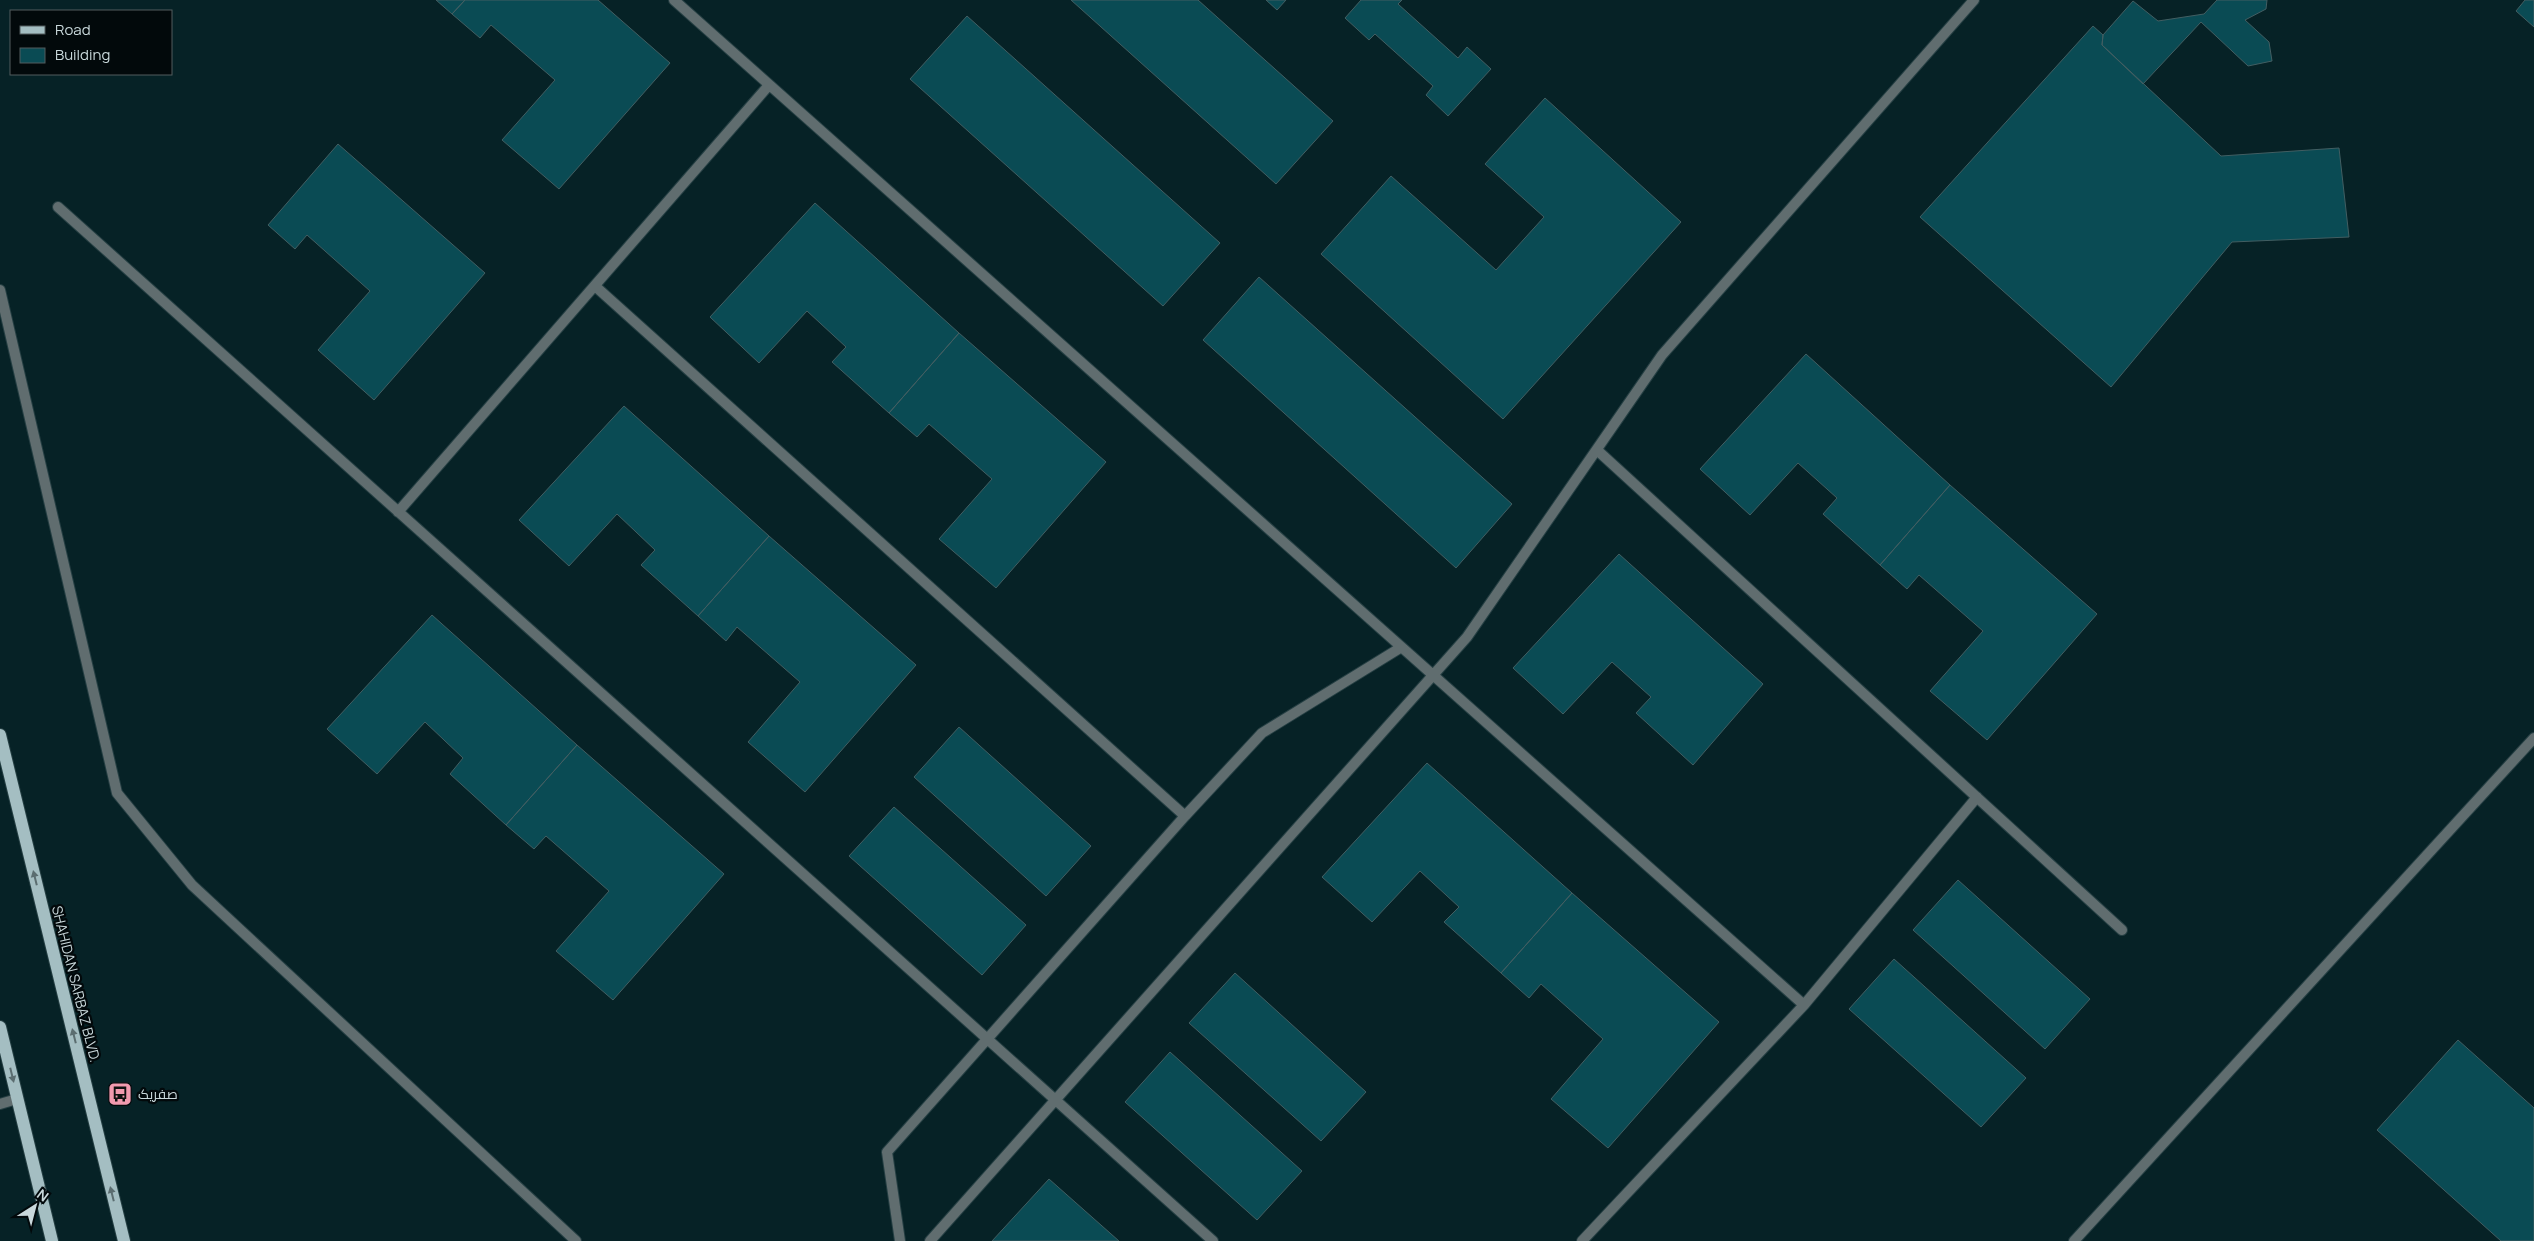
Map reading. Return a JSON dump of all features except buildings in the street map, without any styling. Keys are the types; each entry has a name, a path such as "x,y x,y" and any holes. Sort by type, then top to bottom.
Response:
{"main road":[{"name":"SHAHIDAN SARBAZ BLVD.","path":"0,735 124,1241"},
{"path":"0,1027 52,1241"}],"lane":[{"path":"674,0 1400,648 1804,1005"},
{"path":"930,1241 1466,638 1662,355 1974,0"},
{"path":"398,512 769,85"},
{"path":"58,207 1054,1101 1213,1241"},
{"path":"595,286 1185,816"},
{"path":"0,290 117,793 192,885 576,1241"},
{"path":"1597,450 2122,930"},
{"path":"900,1241 887,1152 1185,816 1262,733 1400,648"},
{"path":"2074,1241 2534,738"},
{"path":"1582,1241 1804,1005 1977,797"},
{"path":"0,1104 18,1099"}],"place":[{"name":"صفریک","path":"120,1094"}]}
